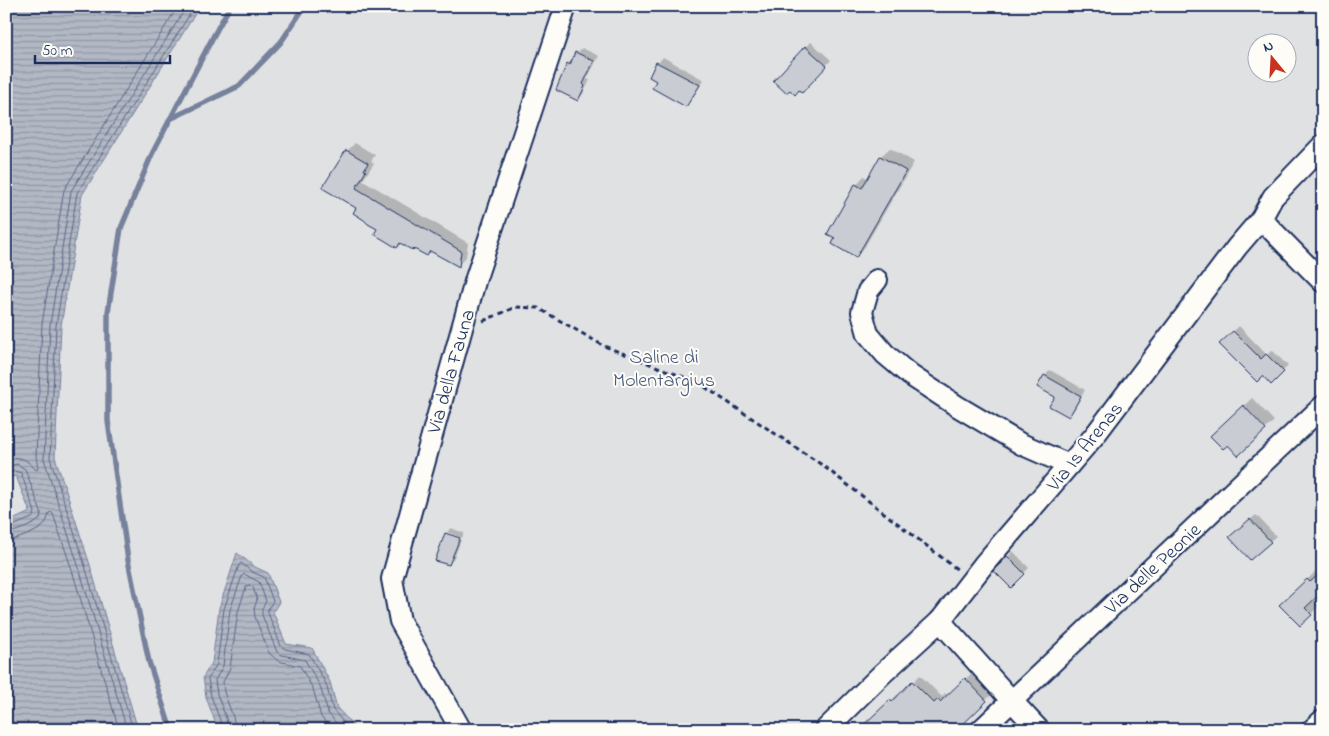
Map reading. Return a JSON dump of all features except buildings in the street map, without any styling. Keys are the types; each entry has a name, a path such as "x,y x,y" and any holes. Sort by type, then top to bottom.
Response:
{"street":[{"name":"Via della Fauna","path":"461,730 400,621 392,579 476,278 566,6"},
{"name":"Via Is Arenas","path":"825,730 940,621 984,564 1095,435 1237,247 1261,219 1273,197 1323,145"},
{"path":"1261,219 1323,282"},
{"path":"877,280 868,291 862,312 868,334 885,354 910,375 957,406 1021,444 1069,465"},
{"name":"Via delle Peonie","path":"981,730 1323,406"},
{"path":"940,621 1039,730"},
{"path":"1312,730 1323,720"}],"path":[{"path":"465,316 483,321 516,307 538,308 604,346 699,383 822,465 971,581"}],"green space":[{"name":"Saline di Molentargius","path":"6,6 1323,6 1323,730 6,730"}],"water":[{"path":"6,6 200,6 82,195 61,326 55,457 90,565 138,730 6,730 6,523 30,512 16,476 6,479"},
{"path":"237,553 255,567 268,573 279,602 273,612 286,644 312,648 330,682 337,708 353,725 355,730 218,730 206,697 203,677 212,663 219,608"}],"waterway":[{"path":"171,730 149,662 128,560 108,421 108,312 121,228 152,154 230,6"},
{"path":"170,119 239,86 281,42 305,6"}]}
